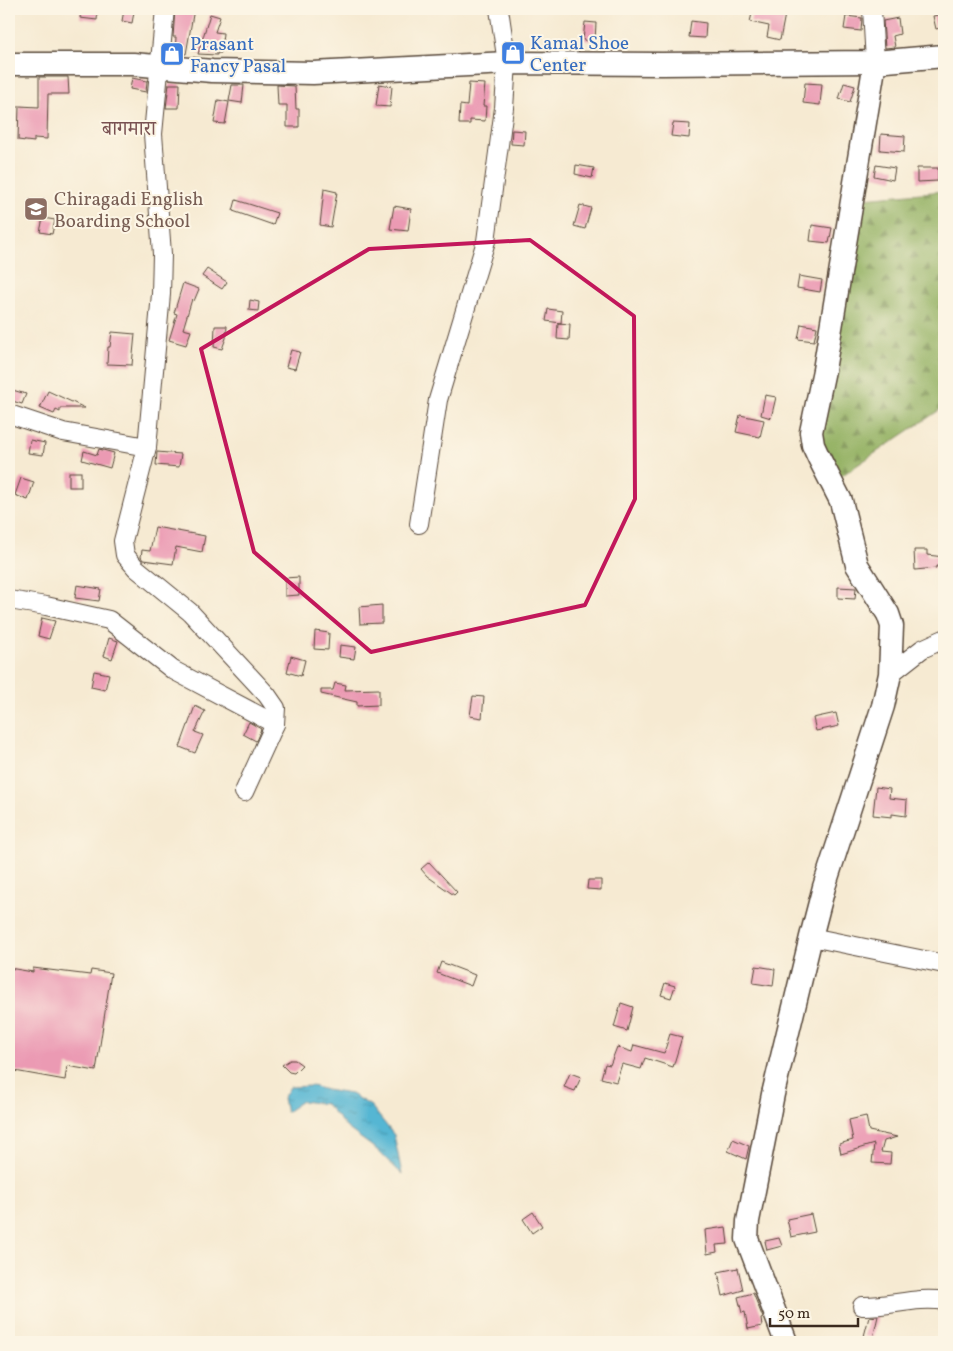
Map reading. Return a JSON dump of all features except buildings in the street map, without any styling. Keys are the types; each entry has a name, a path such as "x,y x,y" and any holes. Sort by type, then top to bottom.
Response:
{"main road":[{"path":"9,64 133,64 212,70 313,73 507,63 875,62 944,56"},
{"path":"786,1342 749,1246 746,1232 773,1094 811,937 824,887 883,706 890,674 892,626 888,614 857,565 841,501 816,451 811,432 824,370 875,62"}],"street":[{"path":"165,9 153,134 162,254 161,294 147,447 123,541 125,555 136,568 190,612 267,695 276,708 275,724 244,792"},
{"path":"419,524 438,400 486,241 504,108 507,63 499,9"},
{"path":"872,9 875,62"},
{"path":"9,414 63,432 147,447"},
{"path":"9,600 109,620 173,670 275,724"},
{"path":"890,674 922,649 944,639"},
{"path":"811,937 944,964"},
{"path":"862,1306 944,1301"}],"highlighted area":[{"path":"530,240 634,316 635,499 585,605 371,652 254,552 201,349 369,249"}],"green space":[{"path":"944,191 944,407 832,482 814,414 852,199"}],"water":[{"path":"312,1086 351,1094 371,1106 394,1135 402,1174 377,1150 347,1128 326,1104 302,1101 286,1112 283,1098 290,1087"}],"place":[{"name":"Kamal Shoe Center","path":"513,53"},
{"name":"Prasant Fancy Pasal","path":"172,54"},
{"name":"Chiragadi English Boarding School","path":"36,209"}],"district":[{"name":"बागमारा","path":"129,128"}]}
